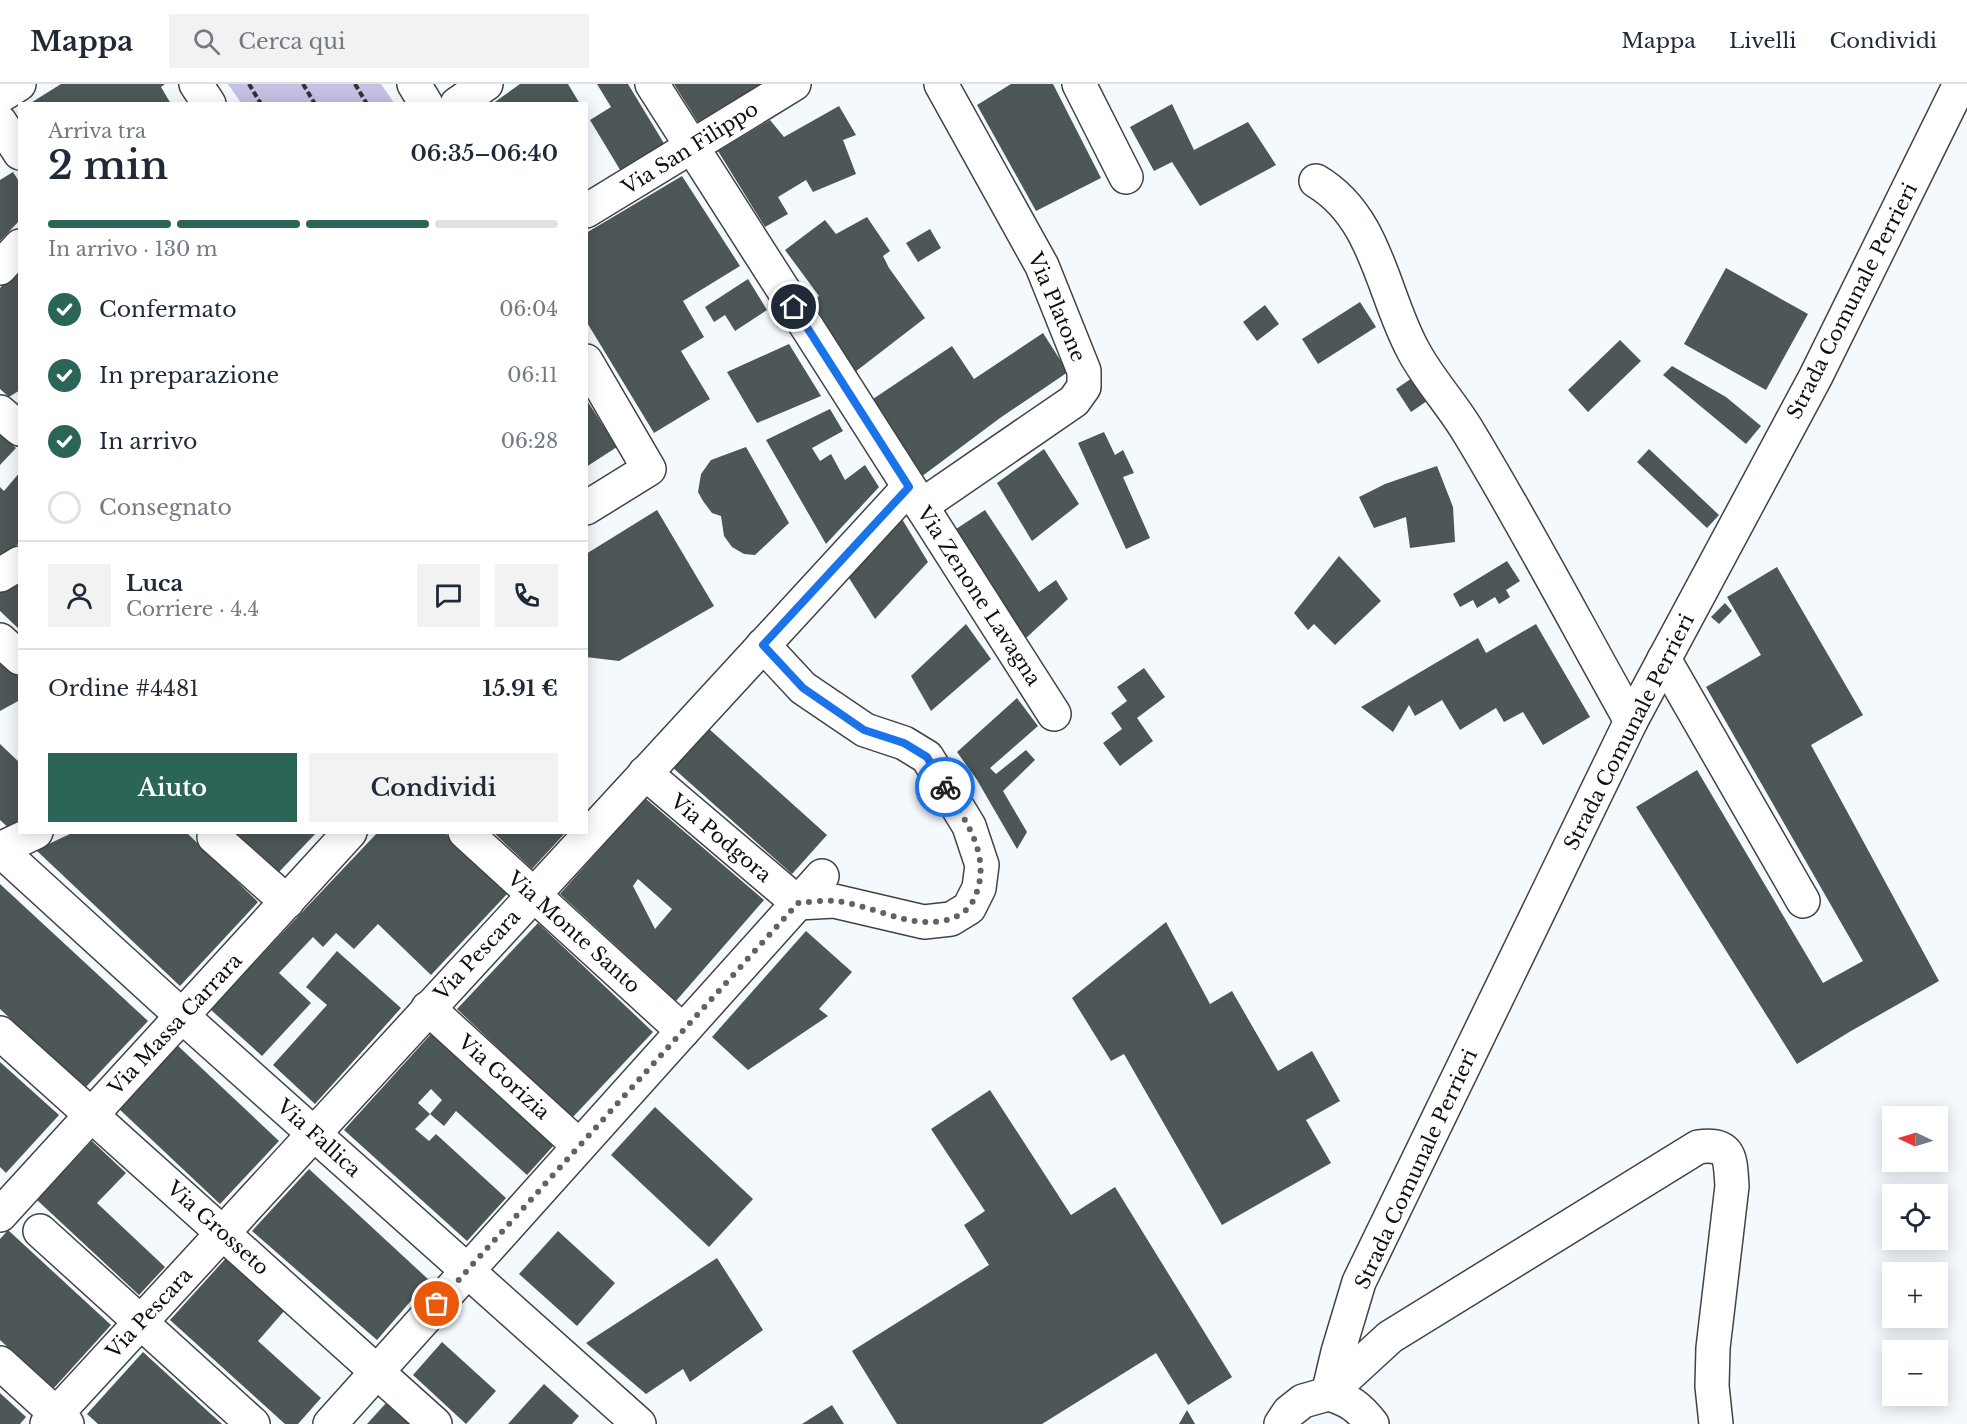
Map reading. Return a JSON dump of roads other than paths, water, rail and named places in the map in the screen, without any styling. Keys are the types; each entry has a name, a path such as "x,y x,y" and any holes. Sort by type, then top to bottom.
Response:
{"street":[{"path":"0,96 20,84"},
{"path":"196,84 208,102"},
{"path":"414,84 425,102"},
{"path":"460,102 486,84"},
{"name":"Via Zenone Lavagna","path":"652,84 1054,714"},
{"name":"Via San Filippo","path":"588,210 794,84"},
{"name":"Via Platone","path":"915,497 1074,401 1084,387 1084,372 1042,266 941,84"},
{"path":"1079,84 1126,177"},
{"name":"Strada Comunale Perrieri","path":"1328,1394 1359,1282 1631,721 1816,376 1960,94"},
{"path":"0,122 18,150"},
{"path":"1316,181 1330,189 1356,218 1377,259 1413,351 1468,431 1631,721"},
{"path":"0,268 18,248"},
{"path":"588,364 649,469 588,507"},
{"path":"0,412 18,427"},
{"name":"Via Pescara","path":"57,1421 140,1322 763,645 915,497"},
{"path":"0,575 18,564"},
{"path":"0,640 18,655"},
{"path":"763,645 803,688 864,730 904,743 927,757 969,826 982,865 979,888 969,908 951,919 924,922 834,901 798,903"},
{"path":"1664,659 1803,901"},
{"name":"Via Podgora","path":"645,773 798,903"},
{"path":"0,850 32,834"},
{"name":"Via Massa Carrara","path":"3,1205 92,1115 348,834"},
{"name":"Via Monte Santo","path":"467,834 683,1030"},
{"path":"214,837 286,902"},
{"name":"Via Fallica","path":"0,850 313,1134 468,1271 622,1419"},
{"path":"330,1424 822,876"},
{"name":"Via Gorizia","path":"428,1008 579,1146"},
{"name":"Via Grosseto","path":"0,1033 435,1424"},
{"path":"1281,1424 1289,1412 1303,1401 1328,1394 1390,1337 1698,1147 1713,1145 1724,1150 1731,1163 1732,1186 1713,1348 1712,1386 1716,1424"},
{"path":"40,1232 253,1424"},
{"path":"0,1363 57,1421"},
{"path":"1328,1394 1346,1399 1372,1424"}]}
